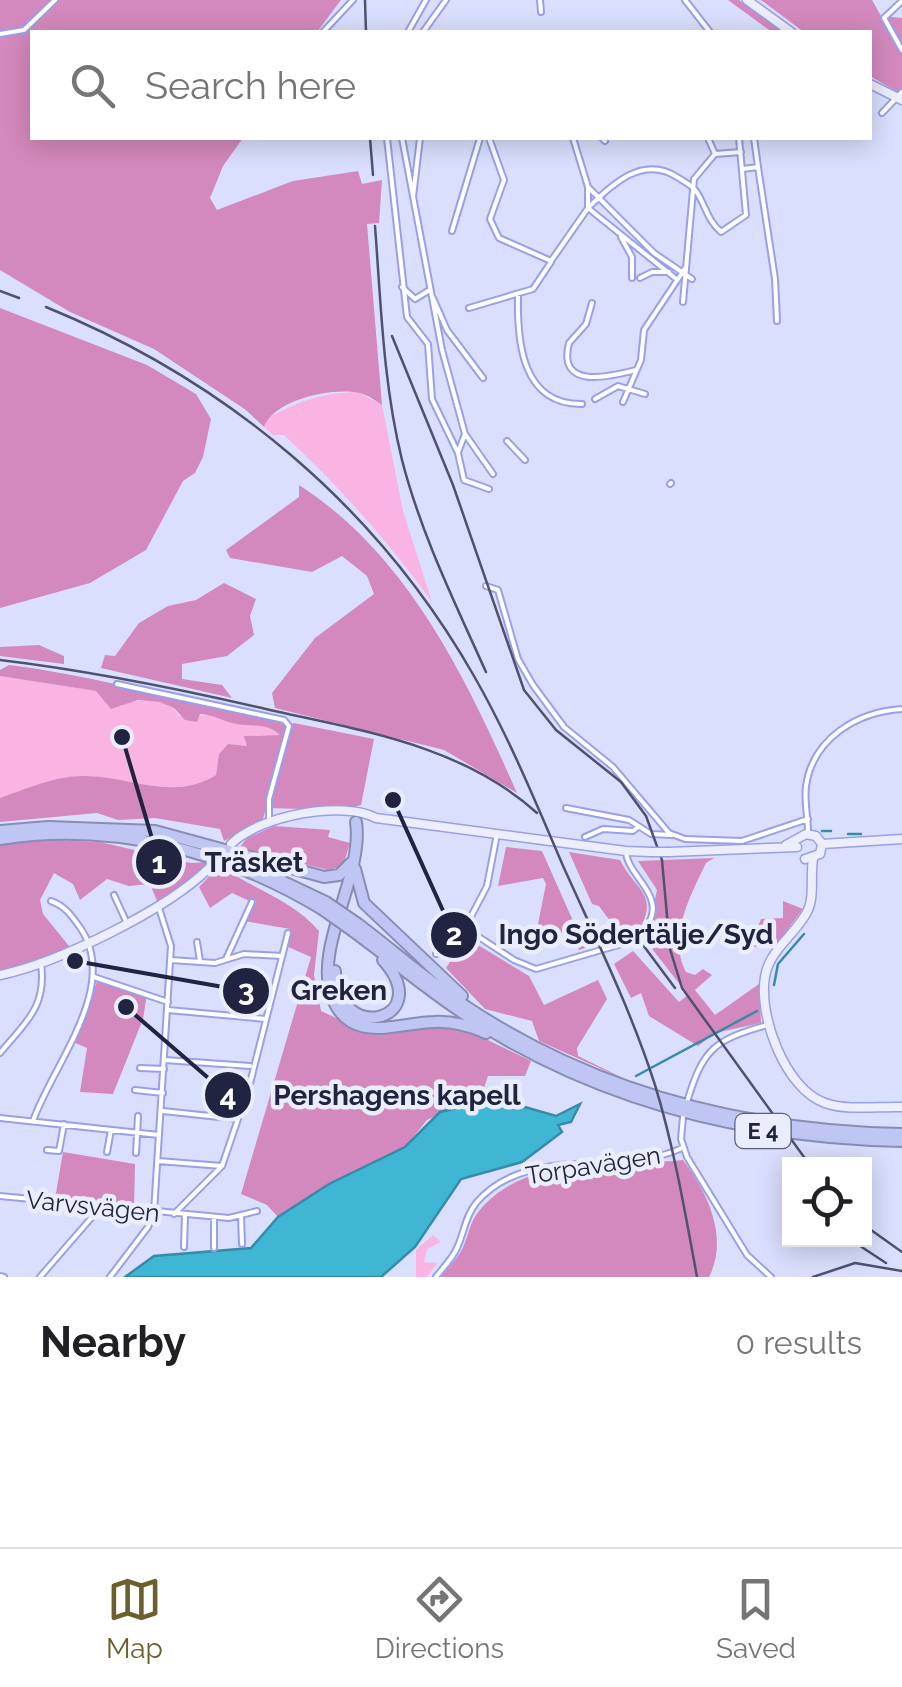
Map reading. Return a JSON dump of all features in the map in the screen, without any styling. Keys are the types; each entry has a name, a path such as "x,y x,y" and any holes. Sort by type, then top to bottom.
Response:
{"highway":[{"path":"362,820 328,976 330,992 340,1012 364,1028 443,1022 515,1045"},
{"path":"109,829 186,837 324,877 339,875 353,865"},
{"name":"E 4","path":"0,835 109,829 179,840 235,857 324,906 461,1012 515,1045 611,1090 712,1121 800,1136 902,1138"},
{"name":"E 4","path":"0,835 76,834 177,848 259,875 324,906"},
{"path":"353,865 335,978 350,1010 378,1018 394,1009 400,986 358,931"},
{"path":"353,865 364,903 497,1026"},
{"name":"E 4","path":"358,931 497,1026 582,1071 697,1110 799,1129 902,1138"}],"main road":[{"path":"747,0 788,30"},
{"path":"872,85 900,97"},
{"path":"231,844 269,820 295,815 626,851 902,839"},
{"path":"809,859 817,841"},
{"path":"798,844 809,859 812,876 809,908 769,963 765,976 768,1024 796,1080 825,1104 902,1107"},
{"path":"0,975 40,964 88,941 190,887 208,869"}],"street":[{"path":"0,34 24,30 55,0"},
{"path":"325,30 353,0"},
{"path":"409,30 426,0"},
{"path":"424,30 446,0"},
{"path":"540,0 541,12"},
{"path":"685,0 708,30"},
{"path":"902,1 888,11 884,22 902,50"},
{"path":"882,113 900,97"},
{"path":"388,140 407,317 428,344 432,399 458,453 464,480 489,488"},
{"path":"402,140 430,290 464,434 493,474"},
{"path":"414,211 412,181 420,140"},
{"path":"452,231 479,140"},
{"path":"491,140 504,180 493,204 492,230 499,238 551,260"},
{"path":"575,140 588,187 588,208"},
{"path":"709,140 715,154"},
{"path":"469,308 518,296 544,279 551,260 588,208 644,167 666,170 695,189 706,215 722,232 742,220 746,205 739,140"},
{"path":"754,140 776,279 777,321"},
{"path":"684,302 683,274 696,171 715,154 740,152"},
{"path":"743,169 758,167"},
{"path":"588,187 692,279"},
{"path":"588,208 676,278"},
{"path":"692,214 706,215"},
{"path":"619,232 632,257 632,278"},
{"path":"640,278 652,272 669,272"},
{"path":"623,402 636,370 644,330 676,278 683,274"},
{"path":"402,287 416,299 430,290"},
{"path":"430,290 447,330 484,378"},
{"path":"518,296 518,328 532,382 550,399 582,404"},
{"path":"592,303 586,324 576,330 569,343 570,366 576,375 595,380 636,370"},
{"path":"595,399 618,386 645,394"},
{"path":"458,453 464,434"},
{"path":"507,440 525,460"},
{"path":"486,586 496,588 520,666 554,714 613,767 672,835"},
{"path":"117,684 284,720 289,726 268,799 269,820"},
{"path":"817,841 808,819 808,774 830,738 866,716 902,709"},
{"path":"566,808 629,820 651,834 742,841 787,822 808,819"},
{"path":"585,837 602,830 633,831 638,826"},
{"path":"436,954 444,952 466,928 487,886 497,835"},
{"path":"466,928 536,969 632,941 647,926 651,900 648,885 628,865 626,851"},
{"path":"114,895 126,921"},
{"path":"34,1121 48,1083 82,1020 94,977 88,941 64,907 51,901"},
{"path":"226,959 252,902"},
{"path":"110,1277 148,1227 154,1212 171,946 158,905"},
{"path":"246,1098 288,934"},
{"path":"198,942 200,962"},
{"path":"170,960 200,962 244,954 282,956"},
{"path":"0,1053 25,1028 38,1006 43,990 40,964"},
{"path":"94,977 168,1002"},
{"path":"168,1010 266,1019"},
{"path":"687,1102 709,1051 731,1036 768,1024"},
{"path":"164,1060 252,1066"},
{"path":"140,1068 164,1069"},
{"path":"135,1090 162,1093"},
{"path":"162,1111 238,1119 222,1166 174,1214"},
{"path":"136,1152 138,1116"},
{"path":"683,1117 682,1148 747,1255 771,1277"},
{"path":"0,1118 160,1135"},
{"path":"47,1150 59,1151 64,1124"},
{"path":"106,1152 112,1130"},
{"name":"Torpavägen","path":"436,1277 455,1252 465,1220 478,1201 498,1186 518,1176 587,1160 654,1160 682,1148"},
{"path":"158,1161 222,1166"},
{"name":"Varvsvägen","path":"0,1196 186,1215 257,1211"},
{"path":"40,1277 100,1207"},
{"path":"241,1214 242,1244"},
{"name":"Varvsvägen","path":"184,1248 186,1215"},
{"path":"214,1216 214,1248"}],"shaded area":[{"path":"0,0 341,0 318,30 30,30 30,140 242,140 223,166 210,198 217,210 293,181 358,171 362,184 382,180 379,223 367,224 382,405 360,393 321,394 292,402 270,417 264,427 246,410 154,349 70,312 0,270"},
{"path":"728,0 739,0 781,30 769,30"},
{"path":"761,0 872,0 881,16 902,18 902,95 872,77 872,30 801,30"},
{"path":"0,308 147,365 196,394 211,419 203,457 195,473 183,481 146,550 90,583 0,608"},
{"path":"358,392 382,405 403,511 432,602 324,474 284,435 273,435 264,427 266,419 300,403"},
{"path":"299,485 372,546 430,622 477,706 517,793 444,750 275,708 272,693 315,638 374,594 367,576 342,556 312,572 230,558 226,550 299,497"},
{"path":"224,583 256,599 250,616 254,635 227,656 182,664 182,679 222,685 232,698 101,668 105,655 115,656 139,623 168,606 196,600"},
{"path":"39,645 64,656 64,664 0,656 0,647"},
{"path":"9,665 256,714 287,727 294,723 374,739 361,805 341,810 266,808 263,819 224,841 220,829 155,818 118,820 97,813 0,822 0,798 42,783 85,776 184,787 216,775 219,754 228,744 247,746 244,736 280,735 263,726 200,714 197,722 185,720 174,708 160,702 138,700 111,709 96,691 0,676 0,670"},
{"path":"0,676 96,691 116,705 159,702 179,716 218,715 233,722 266,727 281,735 255,735 248,746 228,744 219,754 216,775 184,787 74,776 0,798"},
{"path":"274,826 330,830 328,837 350,843 343,866 328,870 239,848 247,838"},
{"path":"48,840 100,842 191,863 210,862 194,879 157,901 150,884 129,886 107,879 80,900 73,884 54,873 40,900 43,914 69,946 40,962 0,972 0,845"},
{"path":"506,847 542,851 585,948 579,950 569,930 545,940 536,934 546,884 543,878 498,886"},
{"path":"569,852 620,860 646,901 647,910 637,934 616,939 607,932 613,925 599,906 592,904"},
{"path":"714,858 706,863 683,916 681,959 686,972 695,975 703,969 712,975 695,990 715,1015 759,984 761,1023 715,1033 698,1046 649,1016 641,993 631,998 614,964 633,951 679,1002 688,995 646,941 657,890 638,861"},
{"path":"220,865 284,902 319,931 314,975 321,1011 369,1033 443,1026 467,1030 531,1061 525,1076 488,1076 479,1103 460,1104 427,1120 405,1147 329,1184 278,1217 267,1205 241,1194 311,957 286,946 290,929 244,921 254,903 232,893 210,908 199,887"},
{"path":"783,901 803,909 775,946 750,947 761,919 783,918"},
{"path":"465,937 529,976 544,1005 598,980 607,999 577,1048 578,1056 633,1083 539,1041 532,1021 485,1009 446,968"},
{"path":"98,979 147,994 143,1019 113,1094 80,1092 87,1048 73,1042"},
{"path":"63,1152 135,1164 134,1209 55,1199"},
{"path":"683,1160 713,1216 717,1247 709,1277 441,1277 460,1253 479,1211 499,1192 522,1180 574,1166"},
{"path":"433,1235 441,1242 427,1249 424,1262 437,1263 427,1277 416,1277 416,1250"}],"water":[{"path":"479,1103 525,1107 556,1116 580,1104 571,1122 558,1125 562,1132 522,1162 461,1179 415,1247 381,1277 125,1277 154,1256 251,1248 278,1217 329,1184 405,1147 440,1112"}],"waterway":[{"path":"822,831 831,831"},
{"path":"848,834 861,834"},
{"path":"774,985 778,964 804,934"},
{"path":"636,1076 757,1011"}],"railway":[{"path":"365,0 366,30"},
{"path":"370,140 373,175"},
{"path":"375,226 387,373 402,460 429,541 486,672"},
{"path":"0,291 19,298"},
{"path":"46,307 176,372 235,411 344,504 392,557 435,614 474,676 510,746 635,1029 668,1132 697,1277"},
{"path":"392,336 453,485 524,690 556,730 621,782 646,816 662,860 670,949 682,988 804,1157"},
{"path":"0,660 169,688 376,734 477,772 537,813"},
{"path":"643,945 675,988"},
{"path":"872,1231 902,1252"},
{"path":"862,1247 886,1263"},
{"path":"813,1277 855,1263 902,1271"}],"place":[{"name":"Träsket","path":"122,737"},
{"name":"Ingo Södertälje/Syd","path":"393,800"},
{"name":"Greken","path":"75,961"},
{"name":"Pershagens kapell","path":"126,1007"}]}
